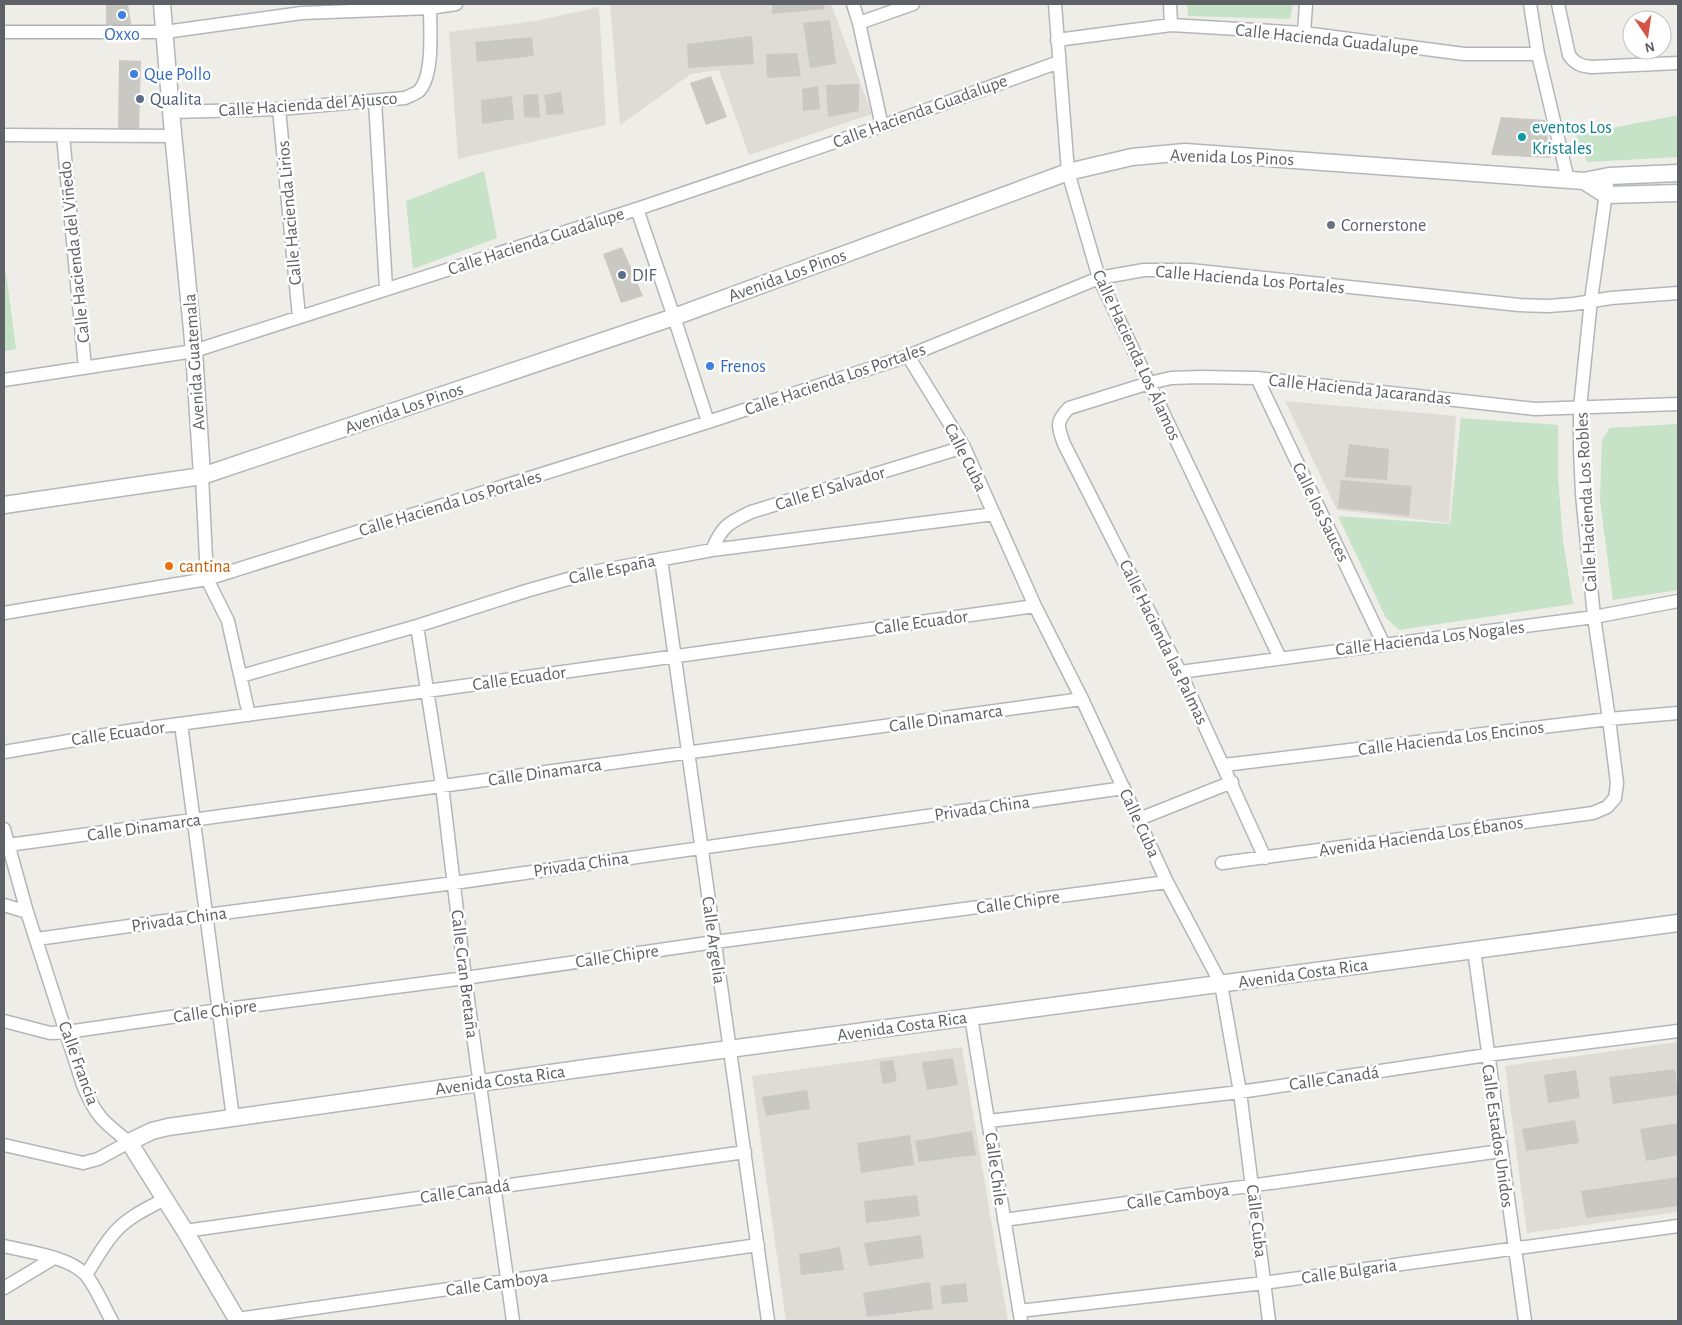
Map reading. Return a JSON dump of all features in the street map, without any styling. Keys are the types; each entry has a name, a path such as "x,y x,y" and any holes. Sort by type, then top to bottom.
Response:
{"street":[{"name":"Avenida Guatemala","path":"162,4 194,351 207,579 228,622 249,715"},
{"path":"4,32 165,32 302,13 430,8 456,4"},
{"path":"852,4 860,23 882,126"},
{"path":"860,23 913,4"},
{"name":"Calle Hacienda Los Álamos","path":"1055,4 1068,172 1100,278 1280,658"},
{"path":"1170,4 1171,25"},
{"path":"1304,33 1306,4"},
{"path":"1530,4 1538,54 1576,180"},
{"path":"1558,4 1569,55 1580,66 1678,63"},
{"name":"Calle Hacienda del Ajusco","path":"171,112 279,109 405,98 418,92 426,80 429,66 430,8"},
{"name":"Calle Hacienda Guadalupe","path":"1057,40 1171,25 1304,33 1464,54 1538,54"},
{"name":"Calle Hacienda Guadalupe","path":"4,380 194,351 637,209 882,126 1059,62"},
{"path":"375,101 386,288"},
{"name":"Calle Hacienda Lirios","path":"279,109 299,317"},
{"path":"4,135 174,136"},
{"name":"Calle Hacienda del Viñedo","path":"63,136 85,368"},
{"name":"Avenida Los Pinos","path":"4,504 202,476 674,317 1068,172 1132,158 1184,152 1576,180 1608,176 1678,173"},
{"name":"Calle Hacienda Los Robles","path":"1608,176 1591,300 1580,408 1582,494 1594,617 1616,783 1615,798"},
{"name":"Avenida Los Pinos","path":"1576,180 1606,195"},
{"path":"1606,195 1678,193"},
{"path":"637,209 708,422"},
{"name":"Calle Hacienda Los Portales","path":"4,613 207,579 708,422 908,356 1100,278 1144,270 1190,270 1519,305 1548,306 1645,294 1678,293"},
{"name":"Calle Cuba","path":"908,356 964,447 1035,606 1082,699 1167,882 1221,984 1240,1092 1269,1321"},
{"name":"Calle Hacienda Jacarandas","path":"1058,427 1060,417 1069,408 1171,378 1257,378 1535,408 1678,404"},
{"name":"Calle los Sauces","path":"1257,378 1384,645"},
{"name":"Calle Hacienda las Palmas","path":"1058,427 1064,444 1180,672 1266,858"},
{"name":"Calle El Salvador","path":"712,550 719,533 731,522 751,512 964,447"},
{"name":"Calle España","path":"241,676 417,626 526,590 593,572 712,550 994,514"},
{"name":"Calle Argelia","path":"661,558 768,1321"},
{"name":"Calle Hacienda Los Nogales","path":"1180,672 1594,617 1678,601"},
{"name":"Calle Ecuador","path":"4,752 134,730 1035,606"},
{"name":"Calle Gran Bretaña","path":"417,626 442,786 465,978 513,1321"},
{"name":"Calle Dinamarca","path":"8,845 1082,699"},
{"name":"Calle Hacienda Los Encinos","path":"1224,765 1609,719 1678,713"},
{"path":"181,724 233,1118"},
{"path":"1139,820 1232,782"},
{"name":"Privada China","path":"37,939 454,883 1124,788"},
{"name":"Avenida Hacienda Los Ébanos","path":"1222,863 1593,813 1607,808 1615,798"},
{"name":"Calle Francia","path":"4,829 27,912 91,1105 104,1123 128,1142 166,1199 238,1320"},
{"name":"Calle Chipre","path":"4,1021 50,1033 67,1032 715,942 1167,882"},
{"path":"4,905 27,912"},
{"name":"Avenida Costa Rica","path":"128,1142 152,1131 168,1127 480,1082 1678,923"},
{"name":"Calle Estados Unidos","path":"1474,950 1525,1321"},
{"name":"Calle Chile","path":"971,1017 1020,1316"},
{"name":"Calle Canadá","path":"989,1121 1240,1092 1487,1055 1678,1031"},
{"path":"4,1144 83,1162 98,1159 128,1142"},
{"name":"Calle Camboya","path":"1004,1220 1501,1151"},
{"name":"Calle Canadá","path":"185,1231 745,1152"},
{"path":"86,1275 115,1232 137,1214 166,1199"},
{"name":"Calle Bulgaria","path":"1020,1316 1678,1226"},
{"name":"Calle Camboya","path":"238,1320 758,1245"},
{"path":"4,1246 54,1258 76,1266 86,1275 112,1321"},
{"path":"4,1288 54,1258"}],"shaded area":[{"path":"610,4 831,4 872,114 749,155 719,70 691,74 620,125"},
{"path":"599,7 606,125 458,159 449,32 535,21"},
{"path":"1285,401 1456,416 1449,523 1337,510"},
{"path":"1678,1042 1678,1212 1527,1233 1505,1066"},
{"path":"962,1047 1008,1321 786,1321 752,1076"}],"green space":[{"path":"1187,4 1293,4 1290,19 1188,16"},
{"path":"1678,116 1678,157 1587,162 1576,135"},
{"path":"484,171 497,238 413,269 406,201"},
{"path":"4,273 6,273 16,349 4,351"},
{"path":"1461,418 1558,425 1558,477 1563,540 1573,604 1399,630 1386,618 1338,516 1450,524"},
{"path":"1678,424 1678,590 1613,600 1600,500 1602,440 1610,428"}],"building":[{"path":"106,4 128,4 132,29 106,28"},
{"path":"772,4 824,4 825,9 772,14"},
{"path":"830,20 836,64 810,68 803,23"},
{"path":"752,36 754,64 688,68 687,44"},
{"path":"532,37 534,56 477,62 475,42"},
{"path":"797,53 801,76 767,78 766,54"},
{"path":"119,60 141,61 139,131 118,129"},
{"path":"711,76 727,117 706,125 690,83"},
{"path":"859,84 859,111 828,117 826,85"},
{"path":"818,86 820,109 803,111 802,89"},
{"path":"561,92 564,114 547,115 544,95"},
{"path":"538,94 540,118 524,117 523,95"},
{"path":"512,96 514,119 482,124 481,100"},
{"name":"eventos Los Kristales","path":"1501,117 1545,120 1551,158 1491,155"},
{"name":"DIF","path":"622,247 643,296 621,303 603,254"},
{"path":"1349,444 1389,449 1387,480 1345,477"},
{"path":"1341,480 1412,486 1409,516 1338,508"},
{"path":"953,1058 958,1085 927,1090 922,1062"},
{"path":"893,1060 897,1081 883,1084 879,1062"},
{"path":"1675,1069 1678,1095 1613,1104 1609,1077"},
{"path":"1576,1070 1580,1098 1548,1103 1544,1075"},
{"path":"807,1090 810,1109 766,1116 762,1097"},
{"path":"1575,1120 1579,1143 1526,1151 1522,1129"},
{"path":"1678,1123 1678,1155 1646,1161 1640,1129"},
{"path":"972,1131 976,1155 919,1162 915,1141"},
{"path":"910,1135 914,1165 861,1173 857,1143"},
{"path":"1678,1177 1678,1206 1586,1218 1581,1191"},
{"path":"917,1195 920,1216 866,1223 864,1201"},
{"path":"921,1235 924,1258 869,1266 864,1243"},
{"path":"840,1247 844,1270 801,1275 799,1254"},
{"path":"930,1282 933,1309 867,1317 863,1293"},
{"path":"966,1283 968,1302 942,1304 940,1286"}],"place":[{"name":"Oxxo","path":"122,15"},
{"name":"Que Pollo","path":"134,74"},
{"name":"Qualita","path":"140,99"},
{"name":"eventos Los Kristales","path":"1522,137"},
{"name":"Cornerstone","path":"1331,225"},
{"name":"DIF","path":"622,275"},
{"name":"Frenos","path":"710,366"},
{"name":"cantina","path":"169,566"}]}
